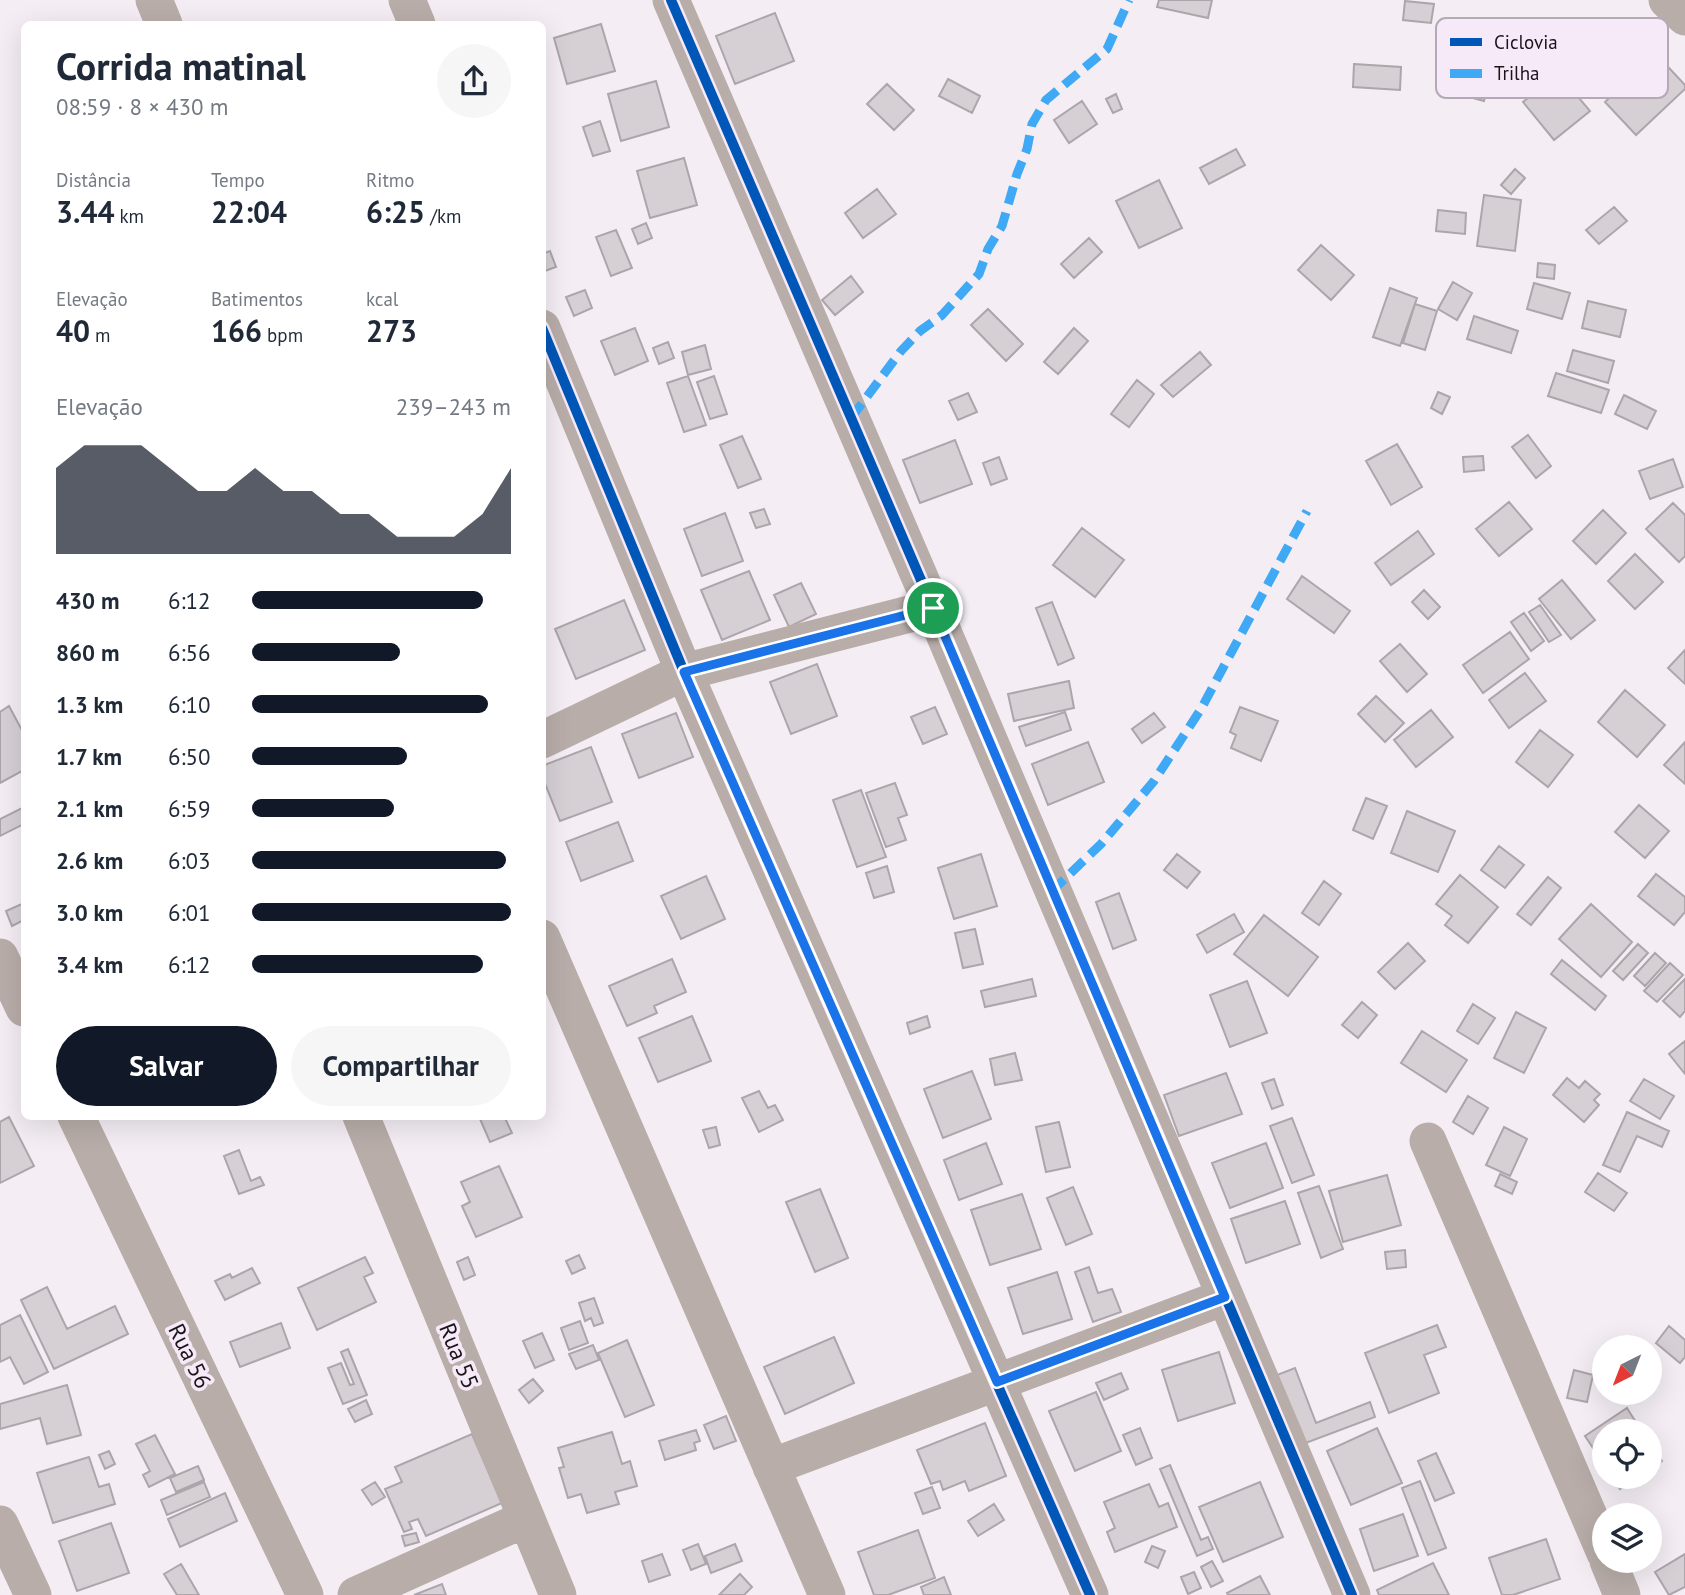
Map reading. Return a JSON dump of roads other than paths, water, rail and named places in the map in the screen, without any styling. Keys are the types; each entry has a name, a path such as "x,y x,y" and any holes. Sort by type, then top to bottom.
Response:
{"street":[{"path":"154,0 163,21"},
{"path":"407,0 416,21"},
{"path":"671,0 933,608 1352,1595"},
{"path":"1667,0 1685,17"},
{"path":"546,338 684,672 1090,1595"},
{"path":"546,738 684,672 933,608"},
{"path":"546,947 828,1595"},
{"path":"0,957 21,1002"},
{"name":"Rua 56","path":"78,1120 305,1595"},
{"name":"Rua 55","path":"363,1120 558,1595"},
{"path":"1428,1141 1592,1523"},
{"path":"771,1467 1225,1297"},
{"path":"356,1595 525,1519"},
{"path":"0,1524 33,1595"},
{"path":"1613,1573 1622,1595"}]}
